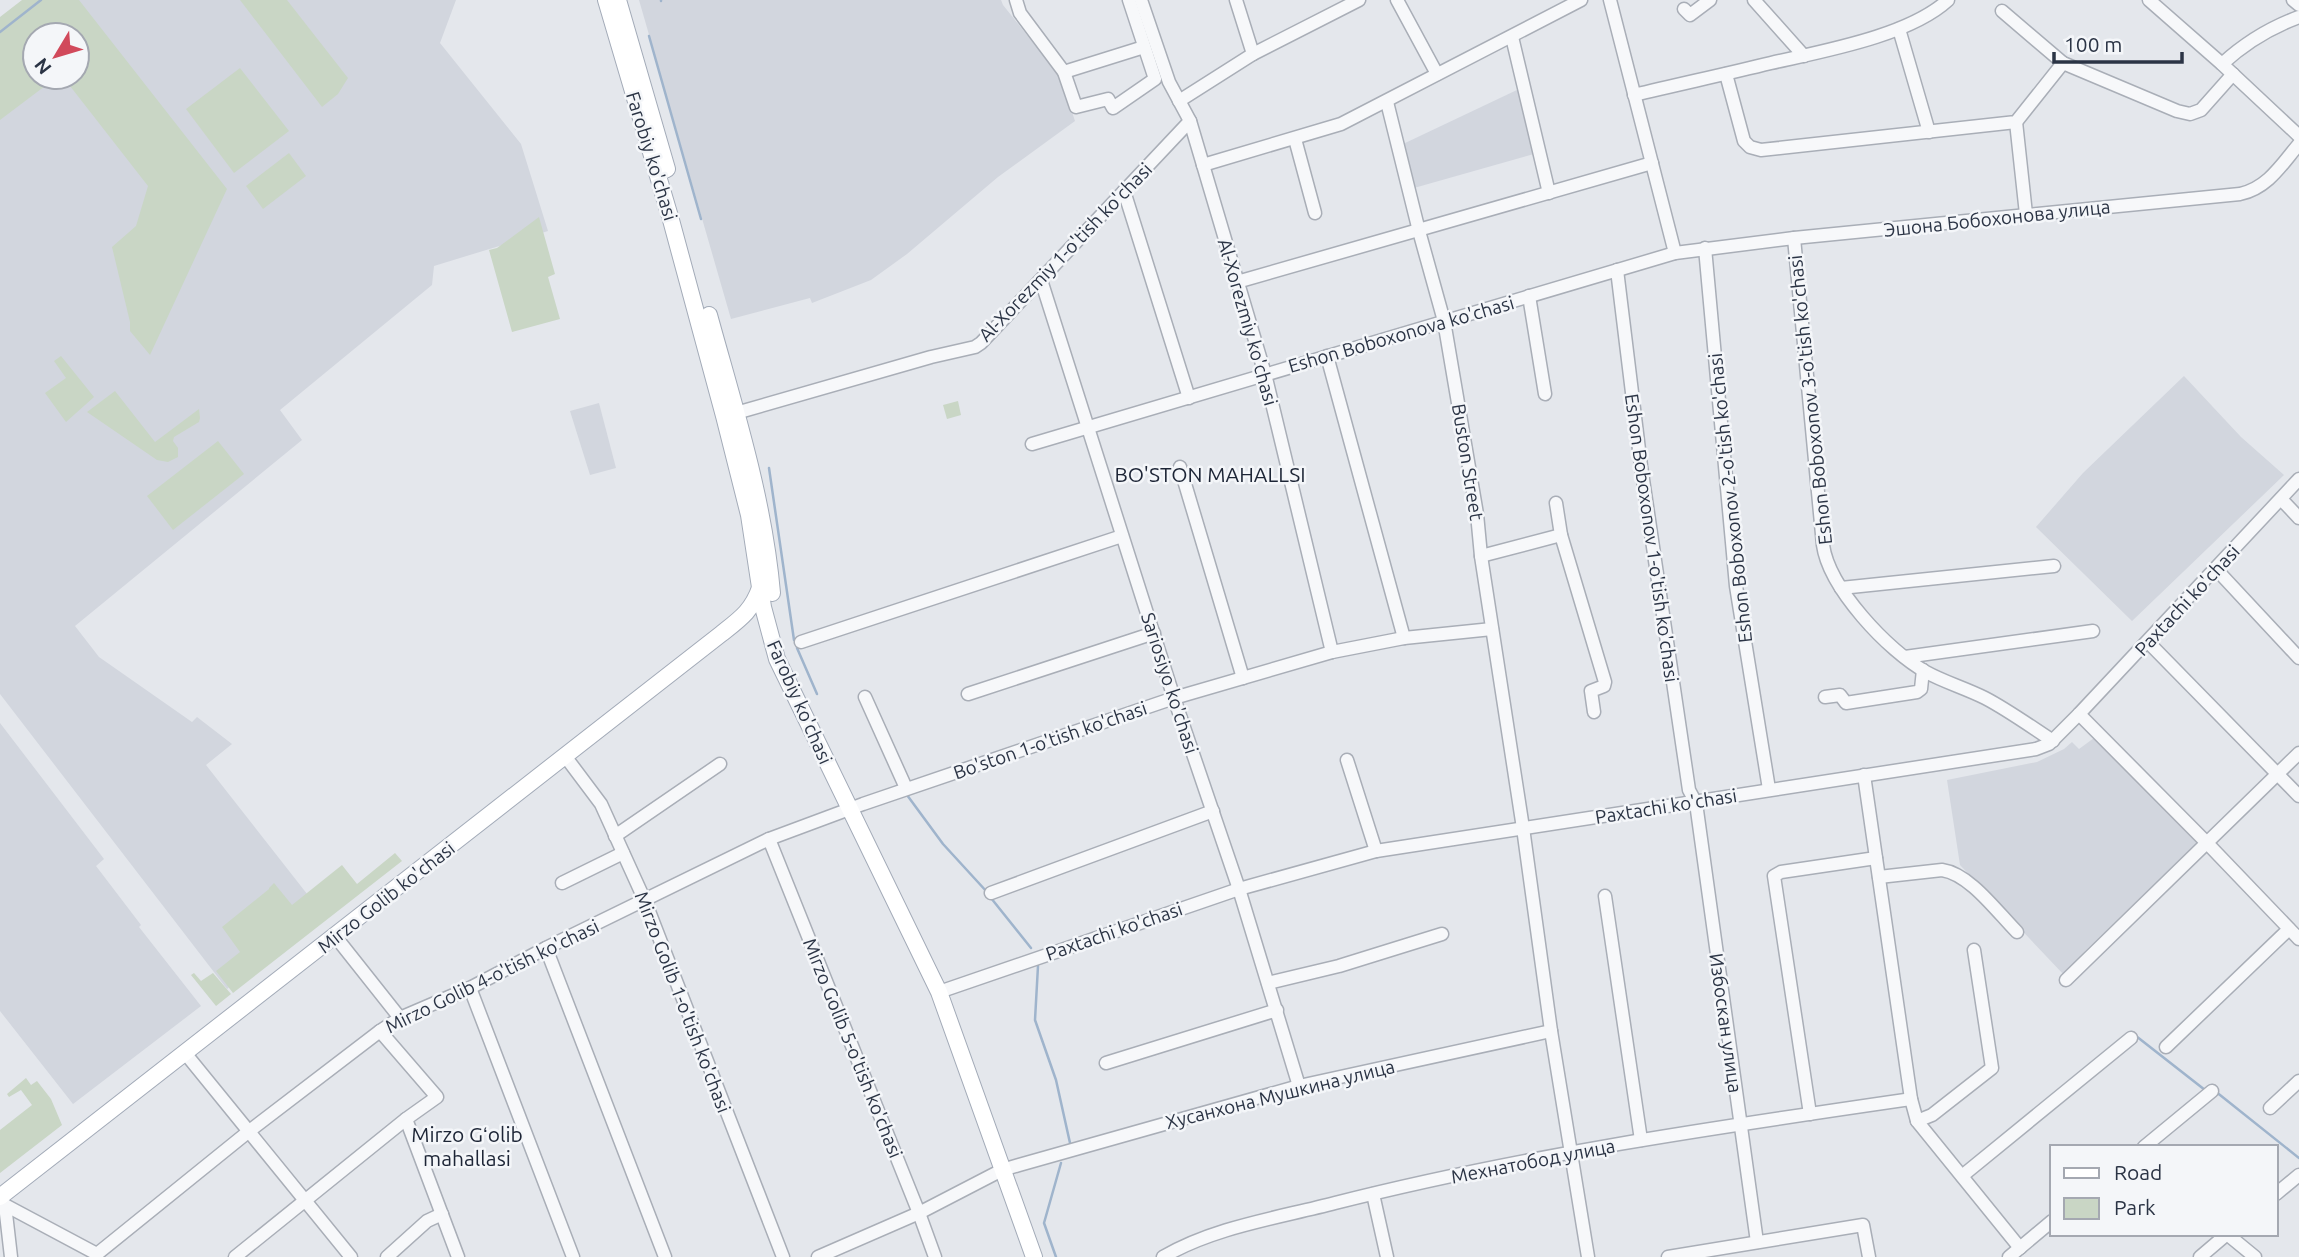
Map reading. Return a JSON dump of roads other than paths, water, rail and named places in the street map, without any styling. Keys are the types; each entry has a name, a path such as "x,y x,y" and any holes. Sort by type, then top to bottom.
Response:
{"main road":[{"name":"Farobiy ko'chasi","path":"606,0 730,415 760,588 769,611"},
{"name":"Farobiy ko'chasi","path":"618,0 766,543 769,611 777,659 943,990 1007,1169 1034,1257"},
{"name":"Mirzo Golib ko'chasi","path":"568,760 746,614 755,603 760,588"},
{"name":"Mirzo Golib ko'chasi","path":"2,1202 568,760 769,611"},
{"path":"746,614 769,611"},
{"name":"Farobiy ko'chasi","path":"1007,1169 1044,1257"}],"street":[{"path":"1016,0 1020,13 1064,72 1076,107 1108,99 1113,108 1155,79 1129,0"},
{"name":"Al-Xorezmiy ko'chasi","path":"1142,0 1169,82 1189,121 1265,374 1332,652"},
{"path":"1236,0 1253,54"},
{"path":"1179,101 1253,54 1359,0"},
{"path":"1397,0 1437,74"},
{"path":"1203,165 1341,124 1581,0"},
{"path":"1610,0 1675,253"},
{"path":"1684,9 1690,15 1710,0"},
{"path":"1754,0 1804,56"},
{"path":"1634,95 1804,56 1899,29 1924,18 1948,0"},
{"path":"2148,0 2234,74 2299,136"},
{"path":"2293,0 2299,5"},
{"path":"2002,11 2063,63 2177,111 2190,114 2201,110 2234,74"},
{"path":"2222,64 2273,26 2299,17"},
{"path":"1899,29 1929,132"},
{"path":"1512,37 1549,193"},
{"path":"1064,72 1144,47"},
{"path":"2026,214 2016,122 2063,63"},
{"path":"1726,74 1744,141 1750,147 1761,150 2016,122"},
{"name":"Buston Street","path":"1387,102 1444,321 1477,514 1551,1031 1588,1257"},
{"name":"Al-Xorezmiy 1-o'tish ko'chasi","path":"730,415 921,359 975,347 988,337 1189,121"},
{"path":"1295,139 1315,213"},
{"name":"Эшона Бобохонова улица","path":"1675,253 1794,238 2252,192 2270,178 2299,144"},
{"path":"1237,282 1652,163"},
{"path":"1124,191 1189,398"},
{"name":"Eshon Boboxonov 3-o'tish ko'chasi","path":"1794,238 1825,560 1841,588 1873,627 1905,657 1923,670 1986,698 2053,741"},
{"name":"Eshon Boboxonov 2-o'tish ko'chasi","path":"1705,248 1736,586 1769,789"},
{"name":"Eshon Boboxonova ko'chasi","path":"1088,428 1675,253"},
{"name":"Eshon Boboxonov 1-o'tish ko'chasi","path":"1617,270 1648,520 1689,790 1696,803"},
{"name":"Sariosiyo ko'chasi","path":"1041,280 1174,698 1239,889 1299,1086"},
{"path":"1529,296 1545,394"},
{"path":"1327,356 1404,638"},
{"path":"1032,444 1088,428"},
{"path":"1180,467 1243,678"},
{"name":"Paxtachi ko'chasi","path":"943,990 1239,889 1376,851 2036,749 2053,741 2299,480"},
{"path":"2281,499 2299,517"},
{"path":"1556,503 1561,535 1605,682 1604,686 1591,691 1594,712"},
{"path":"1481,556 1561,535"},
{"path":"801,642 1122,536"},
{"path":"1841,588 2054,566"},
{"path":"2216,569 2299,658"},
{"name":"Bo'ston 1-o'tish ko'chasi","path":"852,808 1174,698 1332,652 1404,638 1492,629"},
{"path":"1905,657 2093,631"},
{"path":"968,694 1154,633"},
{"path":"2148,642 2299,796"},
{"path":"1825,697 1840,695 1846,703 1917,692 1921,689 1923,670"},
{"path":"865,697 906,788"},
{"path":"2079,714 2299,939"},
{"path":"2066,980 2299,753"},
{"name":"Mirzo Golib 1-o'tish ko'chasi","path":"568,760 601,804 645,901 783,1257"},
{"path":"1347,760 1376,851"},
{"path":"615,835 720,764"},
{"path":"1864,775 1911,1099 1917,1121 2020,1248"},
{"name":"Избоскан улица","path":"1696,803 1756,1242"},
{"name":"Mirzo Golib 4-o'tish ko'chasi","path":"2,1202 97,1256 248,1132 400,1018 470,988 769,839 852,808"},
{"path":"991,893 1213,811"},
{"name":"Mirzo Golib 5-o'tish ko'chasi","path":"769,839 919,1213 934,1257"},
{"path":"562,883 623,853"},
{"path":"1810,1114 1774,876 1781,872 1876,858"},
{"path":"1879,877 1951,871 1968,882 2017,932"},
{"path":"1605,896 1641,1140"},
{"path":"2166,1047 2289,929"},
{"path":"1268,983 1339,966 1442,934"},
{"path":"338,940 400,1018"},
{"path":"546,948 665,1257"},
{"path":"1917,1121 1932,1115 1992,1069 1974,950"},
{"path":"470,988 573,1257"},
{"path":"1107,1063 1277,1010"},
{"path":"235,1257 406,1119 436,1098 436,1094 380,1031"},
{"name":"Хусанхона Мушкина улица","path":"818,1257 919,1213 1007,1169 1299,1086 1551,1031"},
{"path":"1962,1176 2131,1038"},
{"path":"188,1057 351,1257"},
{"path":"2270,1108 2299,1081"},
{"path":"2146,1145 2212,1091"},
{"name":"Мехнатобод улица","path":"1163,1257 1178,1248 1224,1232 1373,1194 1572,1152 1911,1099"},
{"path":"406,1119 458,1257"},
{"path":"2278,1192 2299,1175"},
{"path":"1373,1194 1387,1257"},
{"path":"2,1202 11,1257"},
{"path":"387,1257 427,1221 442,1214"},
{"path":"2008,1257 2050,1223"},
{"path":"1668,1257 1863,1225 1869,1257"},
{"path":"2200,1257 2225,1236"},
{"path":"2229,1236 2255,1257"}],"waterway":[{"path":"0,32 41,0"},
{"path":"649,36 701,219"},
{"path":"769,468 794,640"},
{"path":"797,648 817,694"},
{"path":"907,795 943,844 987,892"},
{"path":"991,898 1031,948"},
{"path":"1038,966 1035,1020 1056,1080 1070,1143"},
{"path":"2136,1036 2205,1090"},
{"path":"2215,1091 2299,1158"},
{"path":"1056,1257 1044,1223 1061,1163"}],"district":[{"name":"BO'STON MAHALLSI","path":"1210,475"},
{"name":"Mirzo Gʻolib mahallasi","path":"467,1147"}]}
